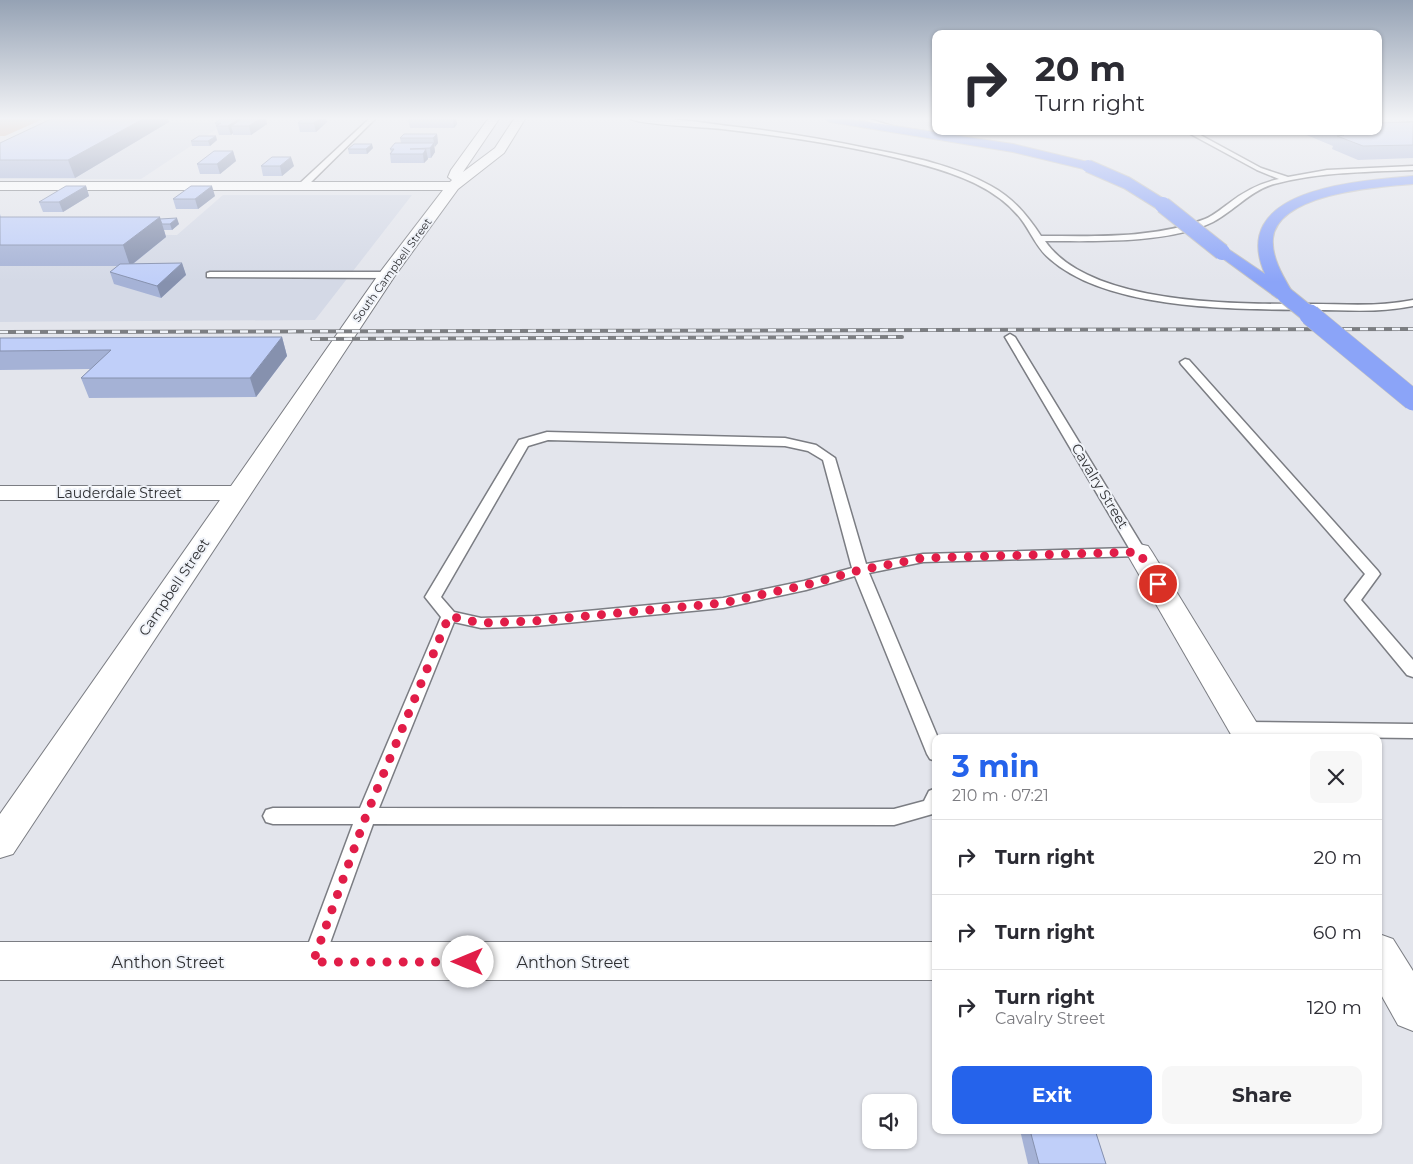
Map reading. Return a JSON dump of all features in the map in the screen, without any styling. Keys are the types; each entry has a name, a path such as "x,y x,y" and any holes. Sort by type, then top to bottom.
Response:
{"highway":[{"path":"1107,173 1124,180 1153,196 1233,261 1285,295 1413,400"},
{"path":"1285,295 1271,269 1265,247 1268,228 1286,209 1309,198 1339,190 1413,180"}],"street":[{"name":"South Campbell Street","path":"453,186 456,173"},
{"name":"South Campbell Street","path":"348,331 453,186 470,173"},
{"path":"0,186 453,186"},
{"name":"Campbell Street","path":"0,843 348,331"},
{"name":"Lauderdale Street","path":"0,493 238,493"},
{"name":"Cavalry Street","path":"1139,552 1248,733"},
{"path":"1382,960 1413,1011"},
{"name":"Anthon Street","path":"0,962 932,961"}],"lane":[{"path":"302,186 315,173"},
{"path":"956,173 985,185 1006,199 1021,213 1052,257 1082,274 1130,291 1184,302 1234,306 1340,308 1393,306 1413,303"},
{"path":"1271,173 1286,179"},
{"path":"1038,238 1108,239 1153,235 1185,229 1221,215 1254,190 1286,179 1322,173"},
{"path":"210,275 387,275"},
{"name":"Cavalry Street","path":"1010,337 1139,552"},
{"path":"1185,362 1372,574 1353,600 1413,671"},
{"path":"932,744 860,570 829,458 812,448 786,442 547,436 523,443 514,454 433,598 449,616 480,623 535,621 723,603 806,585 860,570 923,558 1139,552"},
{"path":"313,962 366,816 449,616"},
{"path":"1248,733 1413,731"},
{"path":"273,816 894,817 931,807 932,805"}],"shaded area":[{"path":"0,173 150,173 141,179 0,179"},
{"path":"223,195 412,195 315,320 0,322 0,234 177,235"}],"building":[{"path":"66,186 86,186 59,202 39,202"},
{"path":"191,186 212,186 195,199 173,199"},
{"path":"0,217 160,217 123,245 0,245"},
{"path":"177,218 170,224 162,224 160,219"},
{"path":"182,263 157,286 110,272 120,264"},
{"path":"282,337 250,378 81,378 111,350 0,351 0,338"},
{"path":"1031,1134 1096,1134 1106,1164 1039,1164"}],"railway":[{"path":"0,332 1413,329"},
{"path":"312,339 902,337"}],"route":[{"path":"468,962 313,962 366,816 449,616 480,623 535,621 723,603 806,585 860,570 923,558 1139,552 1158,584"}]}
